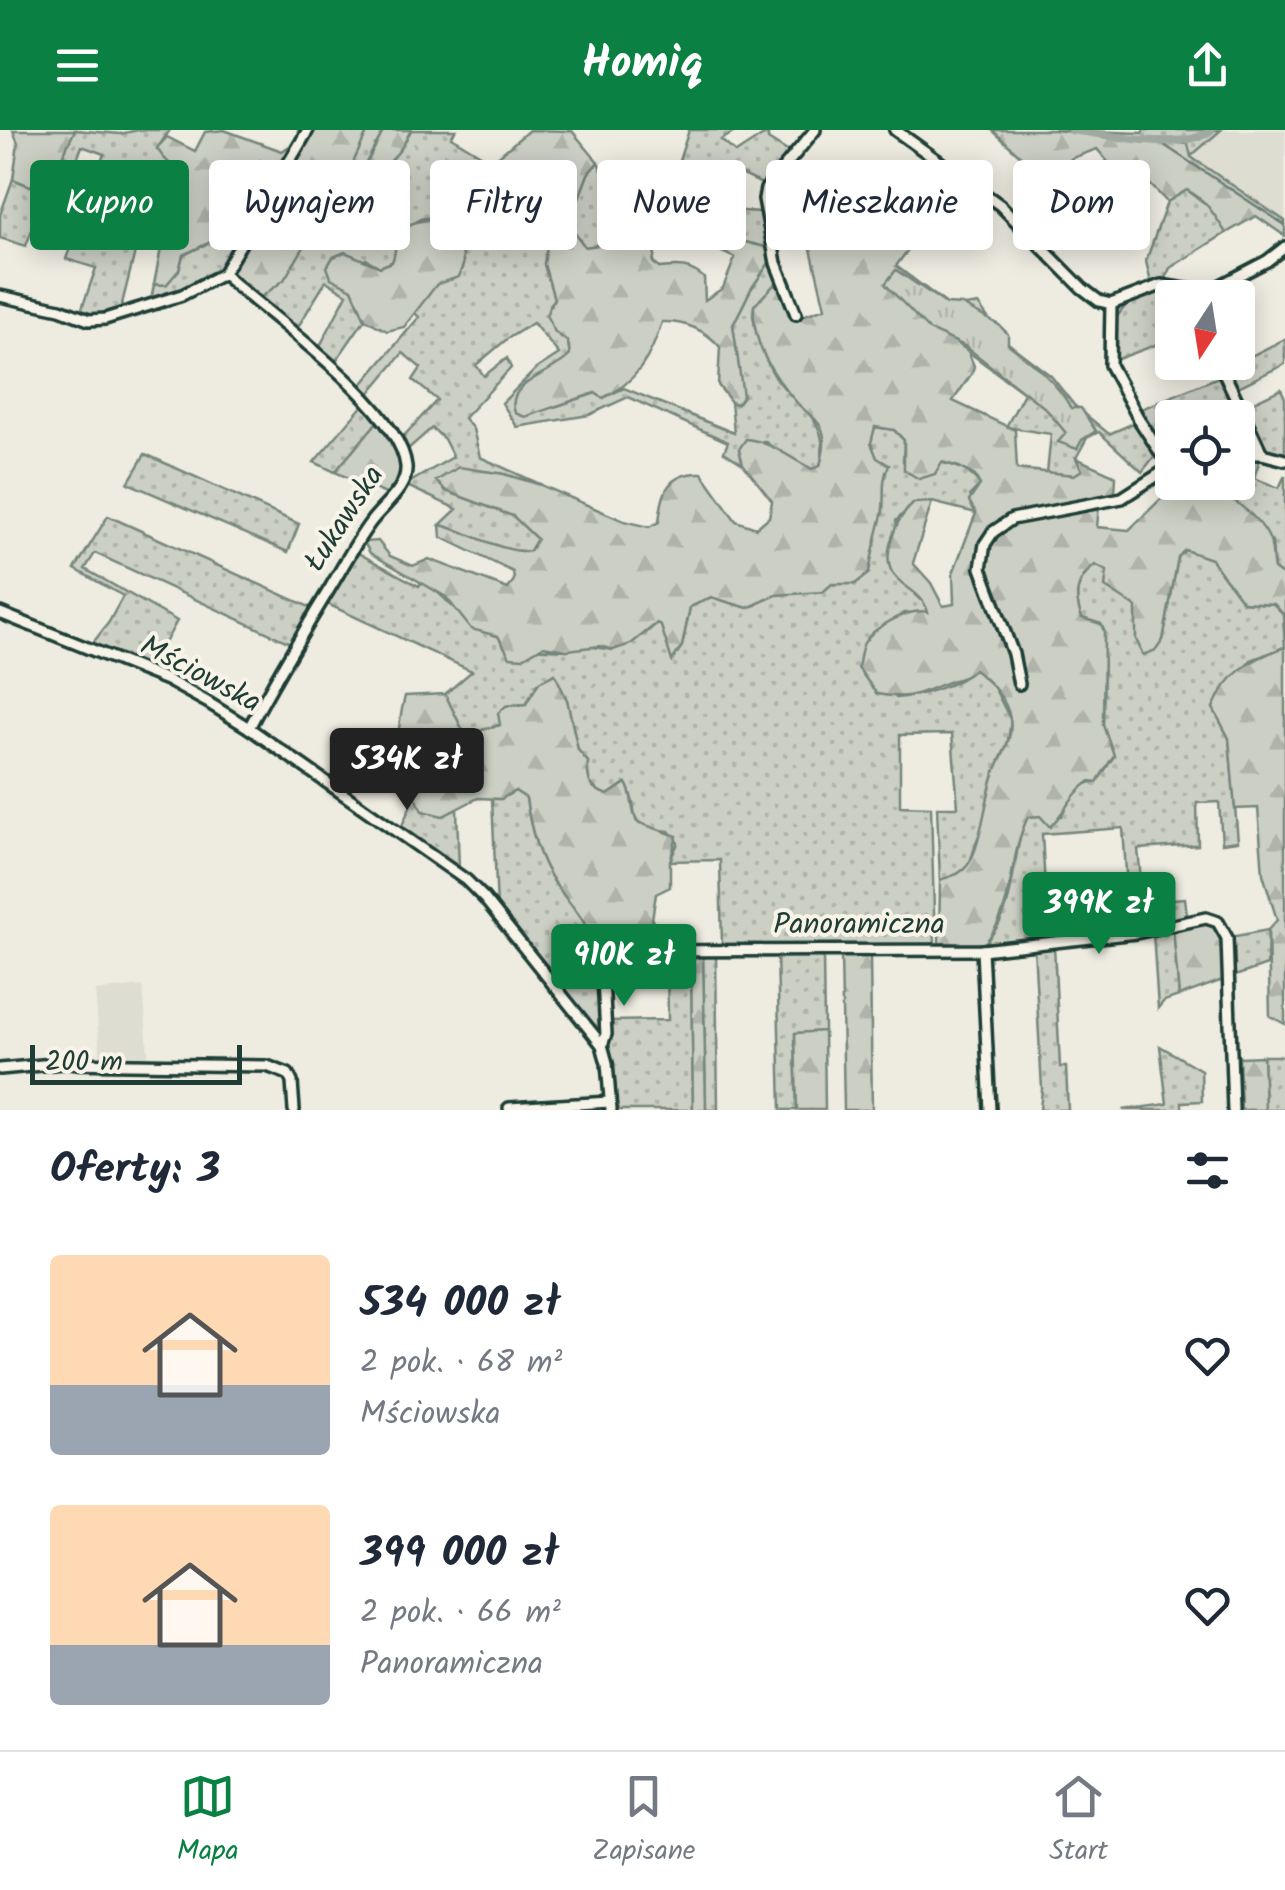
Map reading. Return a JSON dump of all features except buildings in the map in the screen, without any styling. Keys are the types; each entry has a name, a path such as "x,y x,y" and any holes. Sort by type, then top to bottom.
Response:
{"street":[{"path":"0,296 90,320 105,320 172,299 224,274 308,130"},
{"path":"796,314 776,263 764,198 766,189 815,130"},
{"path":"895,130 1000,204 1089,295 1111,304 1155,286"},
{"path":"1230,280 1285,246"},
{"name":"Łukawska","path":"224,274 376,409 399,444 406,465 404,481 370,522 249,728"},
{"path":"1111,304 1110,365 1155,443"},
{"path":"1227,380 1262,454"},
{"path":"1255,454 1285,460"},
{"path":"1019,684 1013,654 981,568 985,544 993,532 1012,519 1122,498 1155,476"},
{"name":"Mściowska","path":"0,613 167,680 249,728 466,880 602,1045 608,1063 611,1106"},
{"name":"Panoramiczna","path":"602,1045 606,1034 602,960 615,951 982,950 1136,933 1201,918 1218,922 1227,938 1233,1110"},
{"path":"982,950 990,1110"},
{"path":"0,1069 63,1063 267,1066 288,1074 294,1110"},
{"path":"509,1108 611,1106"}],"shaded area":[{"path":"1221,130 1285,130 1285,221 1190,157"},
{"path":"143,986 149,1063 101,1062 95,991"}],"green space":[{"path":"13,130 75,130 61,160 30,160 30,186 13,179 18,143"},
{"path":"75,130 120,134 170,130 157,149 167,160 102,160 104,154 82,146 77,160 51,160"},
{"path":"224,130 282,151 297,141 298,130 368,130 354,160 209,160 209,243 183,255 179,270 166,285 154,284 161,250 189,250 189,160 166,160 157,148 167,137 195,151 205,132"},
{"path":"368,130 384,130 367,160 352,160"},
{"path":"384,130 411,130 392,160 368,160"},
{"path":"411,130 456,130 451,137 489,160 430,160 430,217 410,227 410,160 391,160"},
{"path":"529,130 572,131 597,163 588,174 577,203 577,160 494,160"},
{"path":"689,130 738,130 721,140 736,153 768,132 768,139 792,154 787,160 766,160 766,186 746,176 746,160 679,160"},
{"path":"992,130 1054,130 1188,144 1191,157 1285,221 1285,236 1256,216 1226,233 1210,209 1187,190 1167,202 1150,184 1150,160 1106,160 1097,149 1070,160 1025,160"},
{"path":"1054,130 1221,130 1190,157 1187,144"},
{"path":"597,163 597,245 585,247 577,236 577,201"},
{"path":"13,179 30,186 30,235 26,246 0,238 0,215"},
{"path":"1187,190 1214,210 1226,233 1170,268 1164,280 1151,283 1146,261 1167,202"},
{"path":"746,211 762,212 766,247 746,242"},
{"path":"430,219 430,250 462,250 463,265 459,277 437,284 404,327 387,331 365,319 352,289 331,278 327,267 333,257 345,252 380,267 392,262 395,250 410,250 410,225"},
{"path":"577,236 585,247 597,245 597,250 655,250 653,262 659,268 683,267 704,278 705,300 723,288 735,258 718,250 746,250 746,242 766,247 771,260 733,325 743,396 737,404 718,385 720,347 694,328 662,322 641,367 615,392 603,398 595,393 525,417 515,413 514,402 523,386 570,355 568,342 555,332 546,315 554,299 544,264 546,250 577,250"},
{"path":"209,243 209,250 235,250 227,268 165,300 151,301 154,284 166,285 179,270 183,255"},
{"path":"69,250 136,250 120,312 80,314 96,268 66,259"},
{"path":"235,250 302,250 284,280 261,297 239,285 227,268"},
{"path":"296,250 397,250 392,262 380,267 366,259 344,283 352,289 365,319 333,365 318,350 347,294 326,281 296,330 253,294 262,297"},
{"path":"462,250 552,250 544,264 554,299 550,305 555,332 568,342 570,355 562,365 525,384 545,410 596,393 603,398 624,388 734,433 731,402 737,404 742,396 733,325 771,260 783,288 773,286 754,306 753,316 774,375 817,426 822,450 820,467 812,469 764,441 739,449 743,464 724,452 728,442 628,397 589,415 517,427 502,403 536,369 559,354 533,323 476,365 484,376 507,358 511,368 464,418 473,429 480,457 542,485 504,474 459,468 446,491 513,516 537,539 530,551 520,551 440,525 457,509 405,485 453,457 444,439 432,428 407,450 402,438 437,400 413,380 421,368 403,353 367,396 359,388 419,317 413,311 437,284 463,265"},
{"path":"811,250 908,250 896,266 912,278 911,296 951,339 968,351 974,366 953,401 1015,430 1017,469 1074,475 1082,470 1076,458 1116,476 1115,493 1099,506 1097,527 1129,530 1160,500 1233,500 1251,514 1267,535 1274,569 1285,577 1285,641 1283,614 1274,604 1243,602 1211,559 1185,550 1178,557 1163,640 1156,650 1143,655 1136,639 1136,607 1105,587 1107,571 1095,565 1084,577 1077,596 1082,618 1101,624 1104,631 1103,725 1114,755 1097,782 1090,781 1084,786 1050,827 1040,816 1028,817 1007,899 994,931 983,945 939,943 940,880 964,869 976,848 993,777 1010,734 1005,704 974,670 924,692 899,696 877,694 858,668 863,646 876,630 902,616 928,612 917,595 896,577 888,559 896,527 914,503 932,502 913,563 931,583 943,606 954,604 953,573 976,513 969,501 980,485 975,476 942,462 935,474 919,479 904,470 904,440 894,430 875,427 871,443 877,458 889,465 869,573 855,584 832,584 823,592 776,595 748,608 711,597 690,607 682,646 672,661 657,623 631,644 613,650 600,646 567,650 543,646 523,658 510,657 498,636 471,629 446,597 370,553 364,542 378,541 390,556 413,566 429,559 508,589 514,580 513,572 441,537 440,525 520,551 530,551 537,539 513,516 446,491 436,481 459,467 541,485 624,521 649,527 659,522 665,493 674,480 702,473 736,521 756,528 769,517 772,501 743,464 739,449 746,439 772,446 812,469 820,466 824,441 819,424 790,395 766,360 756,333 754,306 774,285 783,288 799,317 825,308"},
{"path":"896,270 946,304 962,305 999,325 1008,334 1008,344 1051,381 1071,408 1081,408 1096,431 1082,440 1077,449 1058,442 1066,433 1045,408 965,346 929,330 885,284"},
{"path":"912,278 952,308 978,304 1004,340 1051,376 1074,405 1109,434 1136,422 1155,456 1142,472 1099,432 1087,438 1076,458 1082,470 1075,475 1047,473 1051,434 1006,427 1024,393 951,339 911,296"},
{"path":"1155,290 1155,345 1115,360 1139,410 1155,403 1155,440 1112,363 1118,308"},
{"path":"1285,339 1285,364 1255,379 1255,354"},
{"path":"1211,380 1225,380 1235,400 1163,400"},
{"path":"1230,380 1252,380 1234,389"},
{"path":"1281,389 1285,398 1285,457 1264,451 1255,432 1255,401"},
{"path":"364,404 379,420 335,472 314,462"},
{"path":"379,420 400,457 400,475 388,495 335,472"},
{"path":"875,427 894,430 904,440 903,461 956,466 980,485 970,495 976,513 932,502 914,503 896,521 915,595 926,604 929,613 904,613 874,634 896,698 938,689 974,669 994,687 1011,721 1007,747 992,780 987,812 969,865 955,877 940,880 937,807 958,807 952,734 900,735 900,806 931,807 935,946 722,946 720,860 670,861 678,843 669,831 653,829 638,821 625,783 608,795 593,787 588,762 578,750 567,700 533,694 526,704 506,706 500,725 465,735 445,694 472,671 325,603 356,552 419,586 422,581 466,620 498,636 505,647 567,650 586,646 613,650 657,623 672,660 682,646 690,607 711,597 748,608 776,595 832,584 855,584 868,573 874,536 883,512 883,476 870,442"},
{"path":"145,454 299,524 288,552 128,483"},
{"path":"1285,475 1285,577 1274,569 1272,542 1228,500 1255,500 1255,478 1279,488"},
{"path":"108,516 314,609 292,644 95,553 85,569 177,621 151,668 92,644 123,596 75,569"},
{"path":"1185,549 1211,559 1243,602 1274,604 1283,614 1285,647 1251,660 1213,708 1229,738 1238,841 1222,843 1219,802 1197,803 1198,845 1138,849 1143,901 1185,898 1187,916 1135,929 1123,828 1042,834 1047,923 1053,930 1053,939 989,945 988,939 1005,912 1028,816 1061,816 1075,793 1084,784 1097,782 1114,756 1103,725 1104,631 1101,624 1082,618 1077,596 1080,583 1095,565 1107,571 1117,592 1137,607 1136,639 1163,640 1178,557"},
{"path":"1285,647 1285,1024 1270,1016 1268,930 1277,920 1263,874 1258,808 1235,809 1229,738 1213,708 1233,676"},
{"path":"555,674 567,700 578,750 588,762 593,787 608,795 626,783 637,822 677,836 670,861 670,887 656,894 652,919 656,933 666,938 667,945 594,954 584,922 543,861 526,798 515,791 501,799 478,798 443,816 422,811 408,780 398,744 405,696 445,694 465,735 500,725 498,713 506,706 526,704 539,682"},
{"path":"515,791 526,798 535,840 547,870 584,922 594,953 599,953 603,1025 600,1034 497,907 492,799"},
{"path":"415,795 423,811 443,816 457,809 459,870 401,828"},
{"path":"1212,923 1221,933 1226,979 1179,996 1173,927"},
{"path":"1173,927 1179,996 1164,1001 1158,1008 1153,933"},
{"path":"1268,930 1267,965 1232,977 1230,937"},
{"path":"1054,945 1060,1067 1066,1067 1068,1110 1040,1110 1034,947"},
{"path":"870,953 872,1110 844,1110 841,954"},
{"path":"703,954 716,954 718,1110 706,1110"},
{"path":"703,954 706,1110 693,1110 691,956"},
{"path":"777,954 823,954 824,1031 795,1034 797,1110 781,1110"},
{"path":"667,956 691,956 693,1110 613,1110 607,1021 668,1020"},
{"path":"824,1031 825,1110 797,1110 795,1033"},
{"path":"1160,1046 1201,1070 1202,1101 1182,1102 1182,1110 1123,1110 1167,1104"},
{"path":"1263,1056 1285,1056 1285,1110 1265,1110"},
{"path":"1263,1056 1265,1110 1241,1110 1239,1057"}],"waterway":[{"path":"1071,130 1164,141 1199,137 1211,130"},
{"path":"1155,139 1285,225"},
{"path":"1116,318 1129,301"}]}
